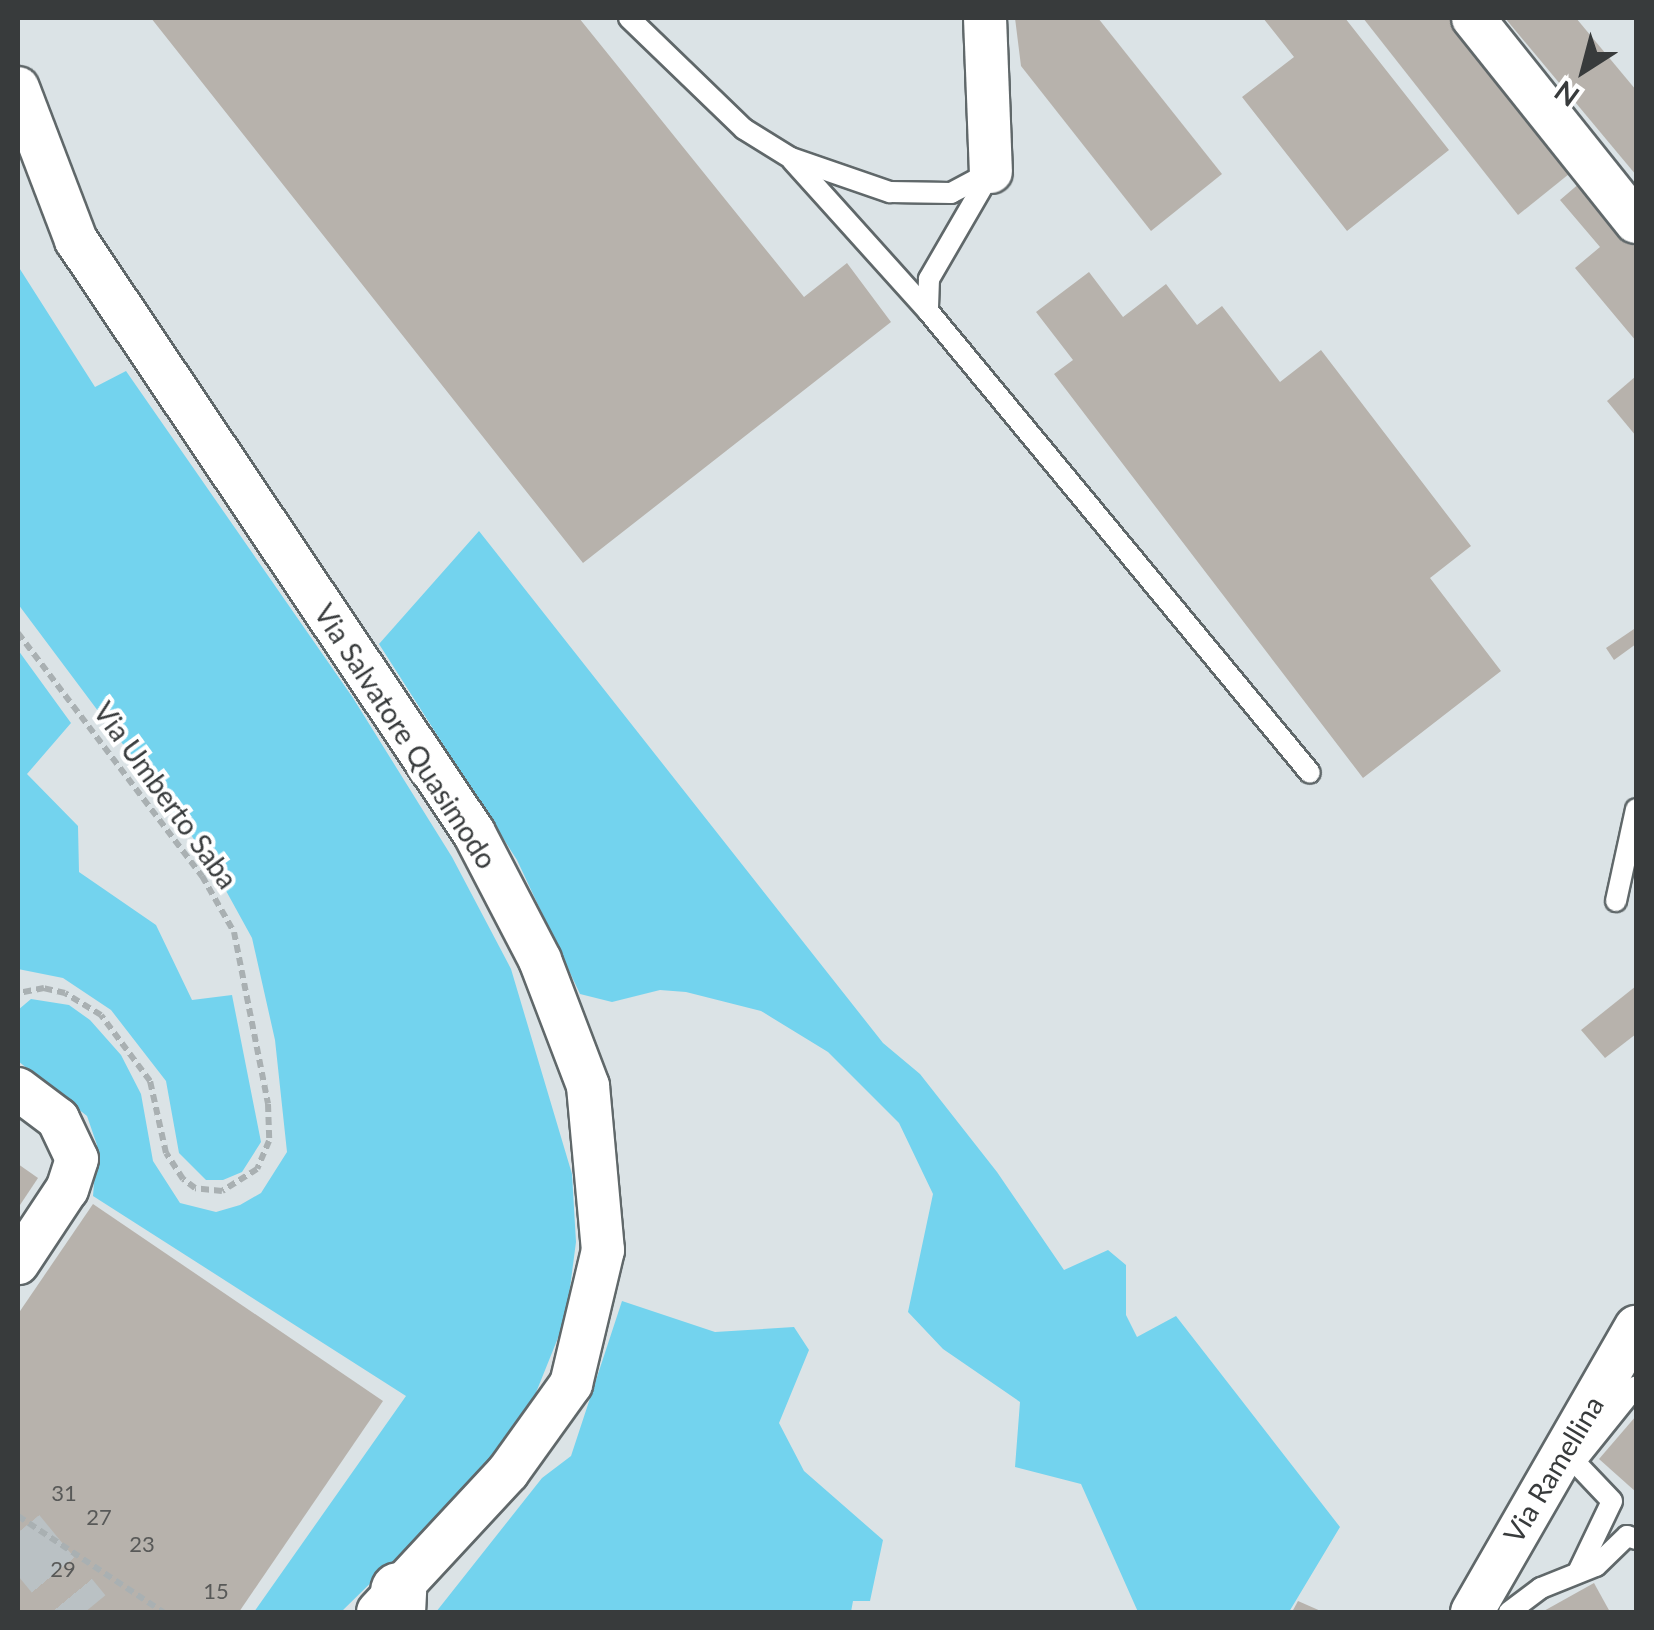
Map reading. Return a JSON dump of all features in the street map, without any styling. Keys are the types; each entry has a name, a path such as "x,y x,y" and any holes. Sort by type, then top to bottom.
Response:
{"street":[{"path":"985,18 991,172"},
{"path":"1473,18 1636,222"},
{"name":"Via Salvatore Quasimodo","path":"18,88 76,240 474,833 540,960 588,1086 603,1250 572,1384 508,1472 391,1605"},
{"path":"18,1089 58,1119 77,1160 67,1189 18,1263"},
{"name":"Via Ramellina","path":"1472,1612 1636,1327"}],"lane":[{"path":"629,18 744,129 790,158 890,192 951,193 991,172"},
{"path":"790,158 928,311 1310,773"},
{"path":"928,311 928,278 991,172"},
{"path":"1616,901 1636,809"},
{"path":"1578,1570 1612,1502 1575,1462 1636,1386"},
{"path":"1509,1612 1578,1570 1596,1566 1627,1536 1636,1539"}],"path":[{"name":"Via Umberto Saba","path":"18,633 202,876 234,932 268,1104 268,1142 258,1169 222,1191 208,1192 182,1179 166,1153 150,1081 101,1015 64,993 44,988 18,993"},
{"path":"18,1516 163,1612"}],"shaded area":[{"path":"18,266 95,387 126,371 353,698 452,857 511,969 572,1174 576,1242 566,1318 533,1400 494,1462 341,1612 254,1612 406,1396 93,1196 97,1145 87,1116 18,1061 18,1010 31,999 69,1005 90,1020 121,1055 141,1094 153,1161 180,1203 216,1212 240,1205 261,1193 287,1152 275,1040 252,938 208,858 18,604"},
{"path":"479,531 883,1043 920,1074 997,1172 1064,1270 1108,1250 1126,1265 1126,1315 1137,1337 1176,1316 1340,1527 1289,1612 1138,1612 1081,1484 1015,1467 1020,1402 943,1349 908,1312 933,1194 899,1123 828,1052 761,1011 686,992 660,990 612,1002 580,994 517,860 379,644"},
{"path":"18,650 71,723 27,774 78,826 79,872 156,925 192,1000 232,995 261,1142 242,1172 223,1180 206,1180 179,1153 166,1081 111,1010 63,978 18,969"},
{"path":"622,1301 715,1332 794,1327 809,1350 779,1423 804,1471 883,1540 870,1601 853,1601 851,1612 436,1612 542,1478 571,1456"}],"building":[{"path":"151,18 579,18 804,297 847,263 891,322 583,563"},
{"path":"1015,18 1098,18 1222,174 1151,231 1021,66"},
{"path":"1263,18 1345,18 1449,150 1347,231 1242,97 1294,57"},
{"path":"1363,18 1455,18 1574,170 1518,215"},
{"path":"1505,18 1576,18 1636,90 1636,175"},
{"path":"1581,182 1636,248 1636,341 1575,268 1600,247 1560,200"},
{"path":"1089,272 1123,317 1166,284 1197,325 1222,306 1280,382 1321,350 1471,546 1430,578 1501,671 1363,778 1054,374 1073,360 1036,312"},
{"path":"1636,376 1636,436 1607,401"},
{"path":"1634,629 1636,644 1614,660 1606,648"},
{"path":"1636,986 1636,1034 1605,1058 1581,1030"},
{"path":"18,1164 38,1178 18,1208"},
{"path":"93,1204 383,1401 239,1612 18,1612 18,1314"},
{"path":"1636,1416 1636,1492 1599,1459"},
{"path":"1594,1583 1610,1612 1542,1612"},
{"path":"1298,1601 1323,1612 1292,1612"}],"tunnel":[{"path":"18,1532 84,1612"}]}
